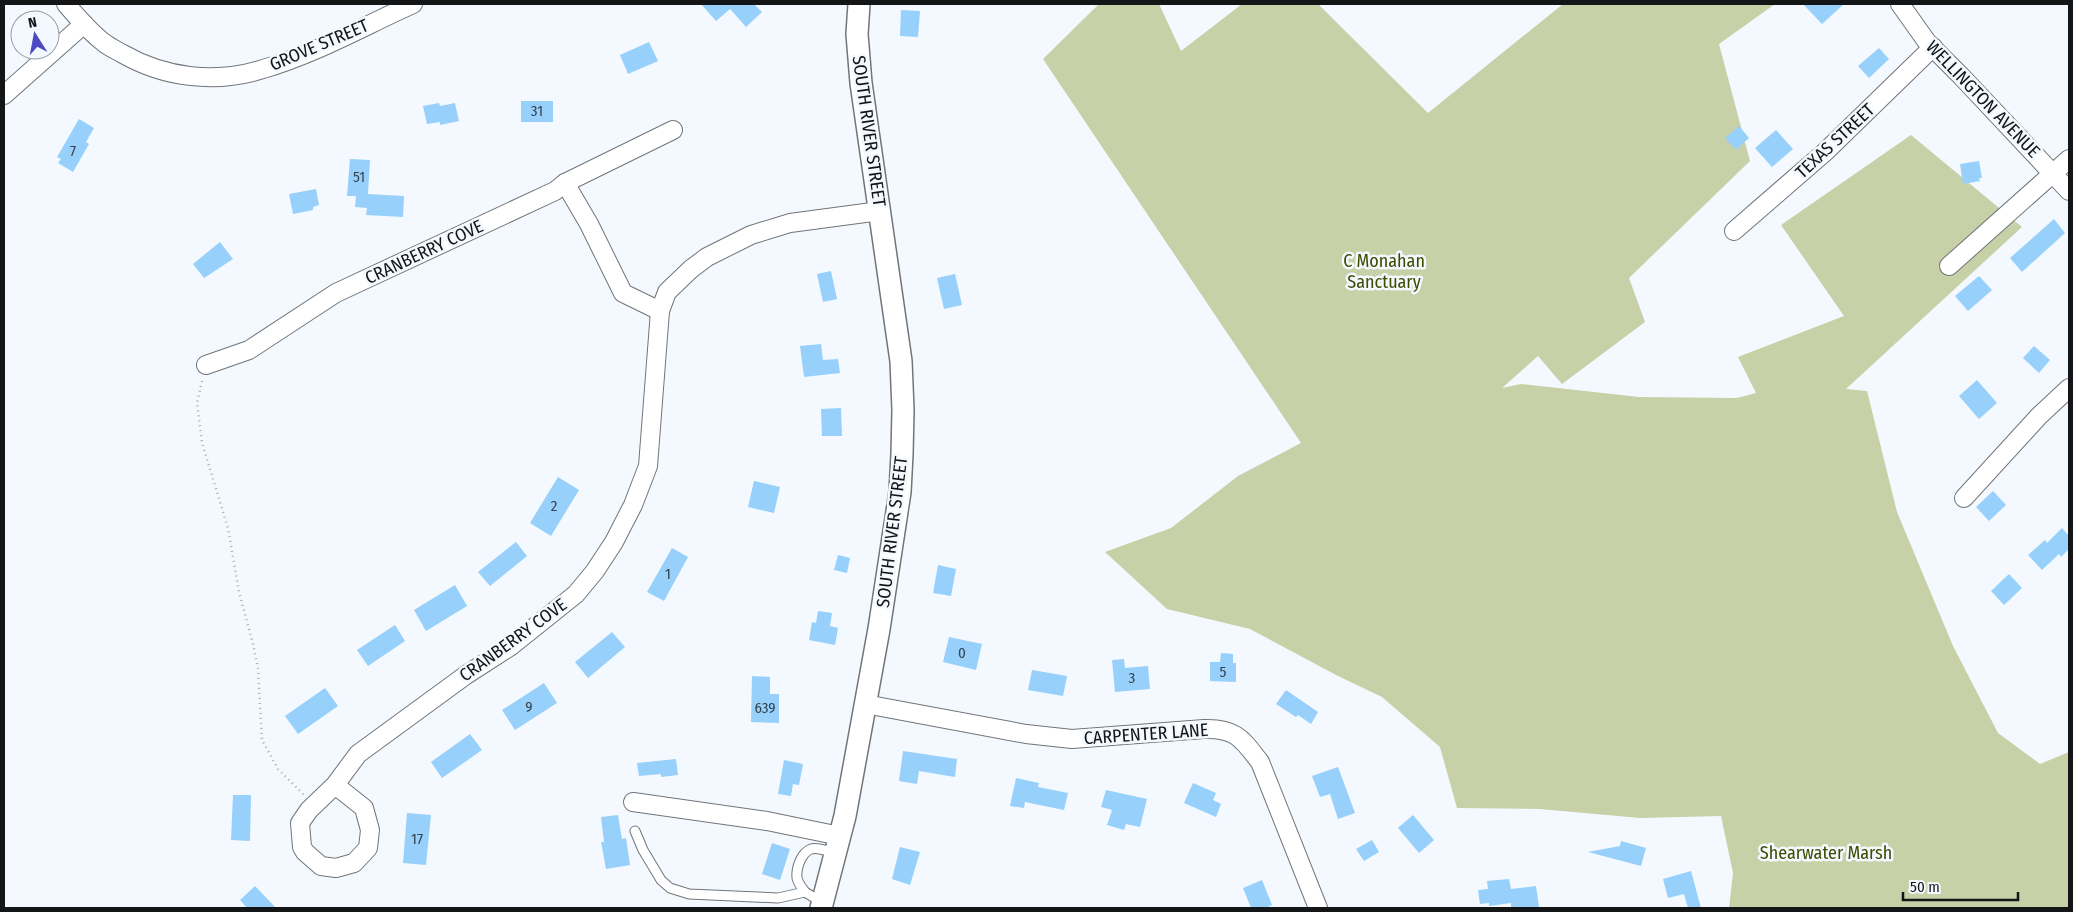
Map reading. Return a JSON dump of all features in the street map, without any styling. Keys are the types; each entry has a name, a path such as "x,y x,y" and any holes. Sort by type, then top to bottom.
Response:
{"street":[{"name":"GROVE STREET","path":"66,4 104,43 132,59 183,76 231,76 261,70 298,57 413,4"},
{"name":"SOUTH RIVER STREET","path":"816,901 838,844 865,704 895,528 900,492 902,454 902,361 861,83 857,34 859,4"},
{"name":"WELLINGTON AVENUE","path":"1900,4 1927,42 2069,191"},
{"path":"4,95 84,24"},
{"name":"TEXAS STREET","path":"1734,231 1825,152 1933,47"},
{"name":"CRANBERRY COVE","path":"206,365 249,350 336,293 555,191 566,183 673,130"},
{"path":"1949,266 2069,159"},
{"path":"566,183 589,224 623,293 660,311"},
{"name":"CRANBERRY COVE","path":"335,786 364,808 370,830 368,848 354,863 336,868 321,866 305,852 302,848 300,823 314,805 335,786 358,754 466,675 511,646 576,594 596,571 614,542 629,512 648,466 660,311 667,292 691,269 707,257 750,235 790,223 880,211"},
{"path":"1964,498 2039,416 2069,388"},
{"name":"CARPENTER LANE","path":"865,704 1026,734 1072,739 1204,729 1221,729 1234,734 1246,743 1260,762 1318,908"},
{"path":"633,802 767,821 838,844"}],"lane":[{"path":"636,831 643,850 661,880 670,888 689,894 816,901"},
{"path":"816,901 797,877 799,864 802,857 809,850 838,844"}],"path":[{"path":"206,365 197,403 202,443 228,528 239,592 258,668 262,740 278,769 314,805"}],"green space":[{"path":"1099,4 1159,4 1181,51 1242,4 1318,4 1428,113 1563,4 1775,4 1719,44 1750,161 1629,278 1645,322 1562,384 1538,356 1502,388 1521,384 1639,397 1737,398 1756,393 1738,357 1844,316 1781,225 1911,135 2022,227 1846,389 1867,391 1897,512 1953,646 1998,733 2040,764 2069,752 2069,908 1729,908 1733,873 1721,816 1640,818 1540,809 1457,808 1440,747 1382,697 1250,629 1167,609 1105,552 1171,528 1238,476 1301,443 1043,59"}],"building":[{"path":"701,4 754,4 762,12 746,27 730,9 716,21"},
{"path":"1803,4 1844,4 1822,24"},
{"path":"901,10 920,11 918,37 900,36"},
{"path":"649,42 658,61 628,74 620,55"},
{"path":"1879,48 1889,59 1869,78 1858,66"},
{"path":"521,101 553,101 553,122 521,122"},
{"path":"439,103 440,106 455,103 459,121 440,125 440,122 427,124 423,106"},
{"path":"79,119 94,128 86,142 89,144 73,172 58,163 61,159 57,157"},
{"path":"1739,126 1749,138 1736,150 1725,138"},
{"path":"1776,130 1793,149 1772,167 1755,148"},
{"path":"350,159 370,160 368,194 404,196 403,217 366,215 367,208 355,207 356,196 347,196"},
{"path":"1979,161 1982,178 1979,178 1980,181 1963,184 1960,164"},
{"path":"316,189 319,205 313,207 313,210 293,214 289,194"},
{"path":"2054,219 2065,233 2022,272 2010,258"},
{"path":"220,242 233,259 204,278 193,264"},
{"path":"831,271 837,299 823,302 817,274"},
{"path":"955,274 962,305 944,309 937,278"},
{"path":"1979,276 1992,290 1968,311 1955,296"},
{"path":"821,344 823,360 838,359 840,373 804,377 800,346"},
{"path":"2034,346 2050,360 2039,373 2023,358"},
{"path":"1977,380 1997,403 1979,419 1959,396"},
{"path":"841,408 842,436 822,436 821,409"},
{"path":"558,477 579,490 551,536 530,523"},
{"path":"754,481 780,487 774,513 748,507"},
{"path":"1993,491 2006,505 1989,521 1976,507"},
{"path":"2062,528 2069,536 2069,549 2061,557 2059,554 2042,570 2028,555 2045,540 2047,543"},
{"path":"516,542 527,556 490,586 478,572"},
{"path":"672,548 688,557 664,601 647,592"},
{"path":"838,555 850,558 847,573 834,570"},
{"path":"938,565 956,569 951,596 933,593"},
{"path":"2009,574 2022,588 2004,605 1991,591"},
{"path":"455,585 467,606 426,631 414,610"},
{"path":"818,611 832,613 830,626 838,628 835,645 809,640 812,622 816,623"},
{"path":"395,625 405,641 368,666 357,650"},
{"path":"612,632 625,647 588,678 575,662"},
{"path":"949,637 982,644 976,670 943,662"},
{"path":"1221,653 1233,654 1233,663 1236,663 1236,682 1210,681 1210,662 1220,662"},
{"path":"1124,659 1125,668 1148,666 1150,689 1115,692 1112,660"},
{"path":"1032,670 1067,676 1063,696 1028,690"},
{"path":"752,676 770,677 770,694 779,694 779,723 751,722"},
{"path":"544,683 557,703 515,730 502,710"},
{"path":"325,688 338,706 298,734 285,716"},
{"path":"1286,690 1318,712 1311,724 1276,704"},
{"path":"470,734 482,750 442,778 431,762"},
{"path":"903,751 957,759 955,777 919,771 917,784 899,781"},
{"path":"676,759 678,775 661,777 661,774 639,776 637,763"},
{"path":"784,760 803,764 799,785 793,784 791,796 778,794"},
{"path":"1338,767 1355,813 1338,819 1330,794 1320,797 1312,776"},
{"path":"1016,778 1039,783 1038,787 1068,793 1064,810 1025,802 1024,808 1010,806"},
{"path":"1193,783 1216,793 1213,800 1221,804 1216,817 1184,803"},
{"path":"1106,790 1147,799 1140,827 1126,824 1124,830 1107,825 1112,810 1101,807"},
{"path":"233,795 251,795 250,841 231,840"},
{"path":"407,813 431,815 426,865 403,863"},
{"path":"618,815 622,839 626,838 630,865 606,869 601,842 604,842 601,817"},
{"path":"1413,815 1434,840 1419,853 1398,828"},
{"path":"1372,840 1379,852 1364,861 1356,849"},
{"path":"1621,841 1646,848 1641,866 1588,852 1620,846"},
{"path":"772,843 790,849 780,880 762,874"},
{"path":"900,847 920,852 910,885 892,879"},
{"path":"1691,871 1701,908 1688,908 1684,894 1668,898 1663,879"},
{"path":"1509,879 1511,889 1536,886 1539,907 1511,908 1511,903 1489,906 1489,903 1480,904 1478,890 1488,889 1487,881"},
{"path":"1262,880 1272,905 1266,908 1251,908 1243,888"},
{"path":"255,886 276,908 247,908 240,900"}],"park label":[{"name":"C Monahan Sanctuary","path":"1384,271"},
{"name":"Shearwater Marsh","path":"1826,853"}]}
